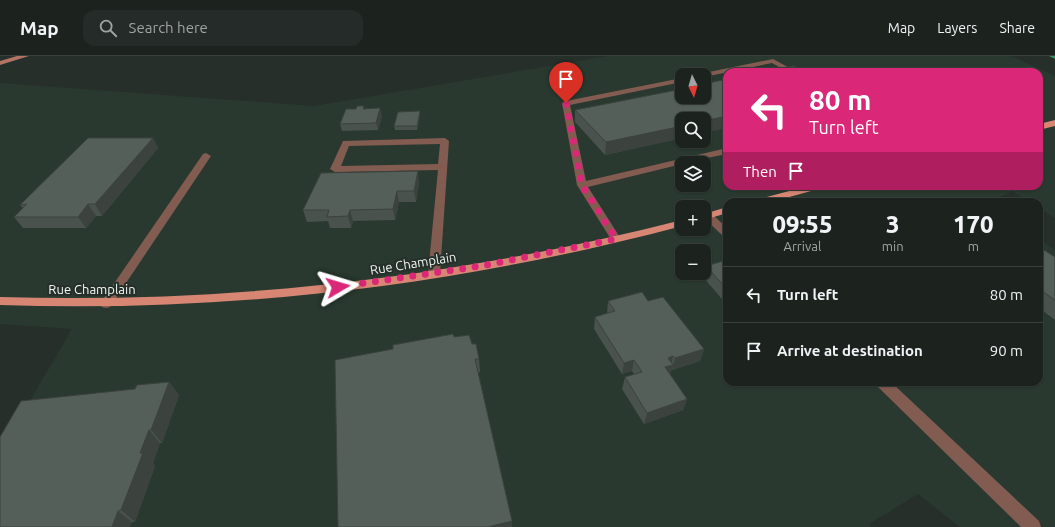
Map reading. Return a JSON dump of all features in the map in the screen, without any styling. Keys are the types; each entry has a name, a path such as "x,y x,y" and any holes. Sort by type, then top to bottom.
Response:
{"main road":[{"path":"1043,126 1055,123"},
{"path":"774,198 804,190"},
{"path":"711,215 723,211"},
{"name":"Rue Champlain","path":"0,301 106,304 189,301 295,292 434,274 532,257 675,225"}],"street":[{"path":"0,63 25,56"}],"lane":[{"path":"739,68 774,61 785,68"},
{"path":"711,74 723,71"},
{"path":"616,239 582,185 566,103 675,81"},
{"path":"434,274 443,167 445,142 346,143 336,169 443,167"},
{"path":"582,185 723,152"},
{"path":"106,304 206,156"},
{"path":"711,220 723,231"},
{"path":"886,386 1033,527"}],"shaded area":[{"path":"608,56 1011,56 1037,68 723,68 723,190 1043,190 1043,71 1055,76 1055,218 1043,210 1043,198 1023,198 1012,191 999,198 723,198 723,386 1043,386 1043,242 1055,250 1055,527 960,527 918,494 869,524 871,527 0,527 0,452 72,329 0,324 0,83 314,106"}],"building":[{"path":"794,66 797,68 782,68"},
{"path":"723,80 723,117 711,119 711,112 675,112 675,127 606,142 575,110 675,90 675,104 711,104 711,82"},
{"path":"357,106 364,106 363,109 380,108 376,123 340,124 346,109 356,109"},
{"path":"420,111 417,126 394,126 398,112"},
{"path":"88,138 153,138 95,204 88,204 78,217 14,217 27,204 20,205"},
{"path":"418,171 414,191 397,191 393,209 350,210 348,216 327,217 329,210 303,210 321,173"},
{"path":"1043,250 1055,257 1055,300 1043,292"},
{"path":"723,261 723,285 711,271 711,265"},
{"path":"642,292 648,301 663,297 704,349 675,358 673,356 668,358 673,365 665,367 687,399 647,413 625,377 642,372 634,360 624,363 595,317 615,311 608,301"},
{"path":"453,334 454,337 469,335 472,344 476,344 479,359 475,359 512,521 488,527 338,527 335,360 393,349 393,345"},
{"path":"169,382 151,430 149,430 140,453 143,453 121,510 118,511 112,527 0,527 0,437 21,401 135,389 137,385"}],"waterway":[{"path":"1051,56 1055,58"}],"route":[{"path":"338,287 395,280 481,266 616,239 582,185 566,103"}]}
